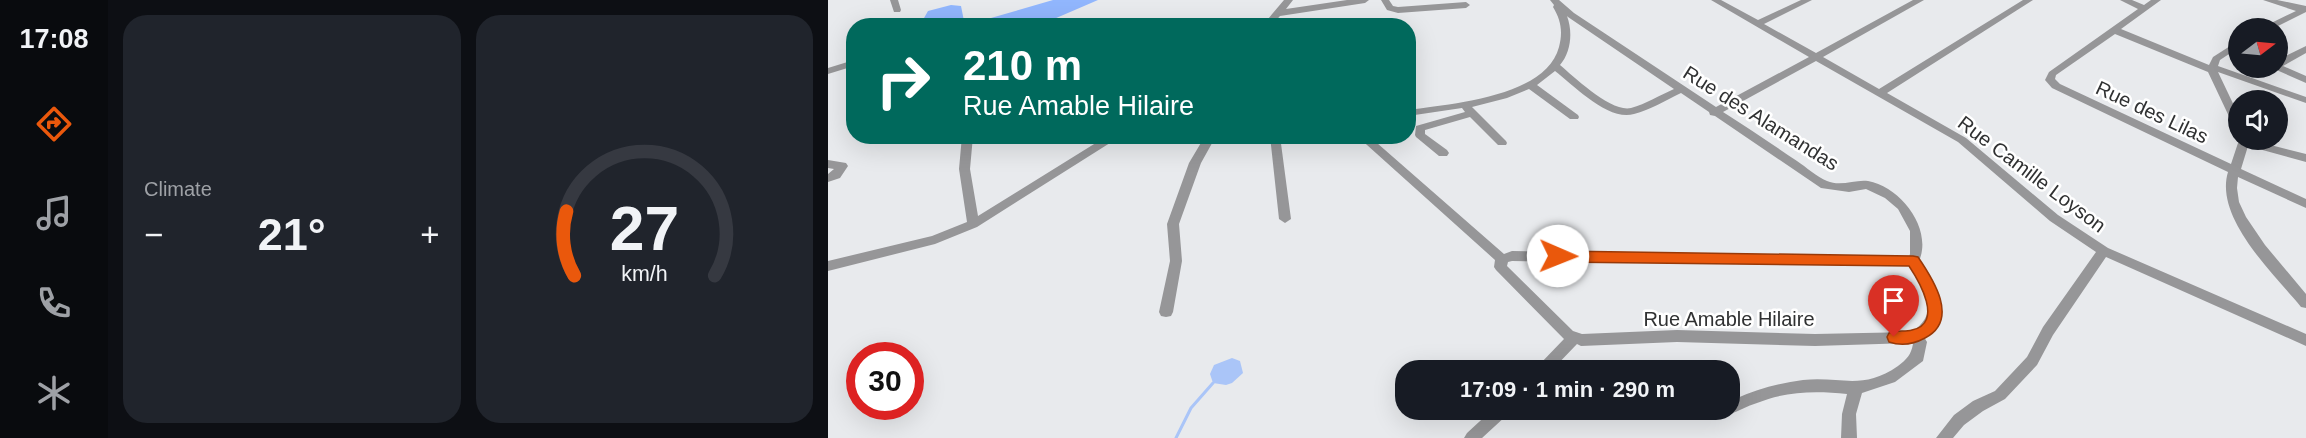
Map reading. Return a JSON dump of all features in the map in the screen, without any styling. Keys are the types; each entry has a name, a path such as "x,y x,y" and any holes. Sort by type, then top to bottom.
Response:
{"street":[{"path":"894,0 897,10"},
{"path":"1274,18 1289,0"},
{"path":"1279,13 1358,0"},
{"path":"1385,0 1390,8 1398,10 1466,5"},
{"path":"1443,153 1420,135 1420,128 1530,85 1555,66 1562,54 1566,36 1562,14 1553,0"},
{"name":"Rue des Alamandas","path":"1553,0 1571,15 1680,90 1824,185 1849,188 1867,185 1889,195 1902,206 1916,231 1916,254 1913,261"},
{"name":"Rue Camille Loyson","path":"1715,0 1962,140 2054,218 2104,251 2306,340"},
{"path":"1757,24 1808,0"},
{"path":"1714,113 1814,56 1920,0"},
{"path":"1880,93 2029,0"},
{"path":"2124,0 2144,8"},
{"path":"2115,30 2157,0"},
{"path":"2267,0 2303,13"},
{"path":"2288,19 2303,13"},
{"path":"2115,30 2212,69 2306,100"},
{"name":"Rue des Lilas","path":"2115,30 2052,74 2050,80 2056,86 2306,204"},
{"path":"2228,49 2216,58 2212,69 2228,103"},
{"path":"2288,58 2306,49"},
{"path":"828,71 846,65"},
{"path":"1555,66 1610,107 1622,113 1631,112 1680,90"},
{"path":"2288,72 2306,80"},
{"path":"1530,85 1574,117"},
{"path":"1416,113 1468,109 1502,142"},
{"path":"966,144 965,171 974,224"},
{"path":"828,266 935,240 974,224 1103,144"},
{"path":"1166,312 1176,261 1173,224 1196,163 1207,144"},
{"path":"1276,144 1285,219"},
{"path":"1372,144 1507,257 1913,261 1930,286 1935,309 1933,321 1927,330 1914,337 1920,342 1920,350 1913,362 1888,379 1856,388 1818,385 1790,388 1756,396 1740,404"},
{"path":"2240,150 2233,170 2231,189 2235,208 2243,224 2306,303"},
{"path":"2278,150 2306,158"},
{"path":"828,164 842,166 836,175 828,178"},
{"path":"1944,438 1959,420 1978,406 2000,395 2032,361 2048,331 2104,251"},
{"path":"1507,257 1500,267 1561,330 1574,338 1553,360"},
{"name":"Rue Amable Hilaire","path":"1574,338 1914,337"},
{"path":"1849,438 1849,414 1856,388"},
{"path":"1472,438 1491,420"}],"shaded area":[{"path":"1053,0 1098,0 1056,18 991,18"},
{"path":"951,5 961,6 963,18 924,18 928,11"},
{"path":"1232,358 1240,361 1243,373 1232,383 1226,385 1213,383 1210,374 1214,365"}],"waterway":[{"path":"1176,438 1191,408 1213,383"}],"route":[{"path":"1558,256 1913,261 1930,286 1935,309 1933,321 1927,330 1914,337 1894,337"}]}
